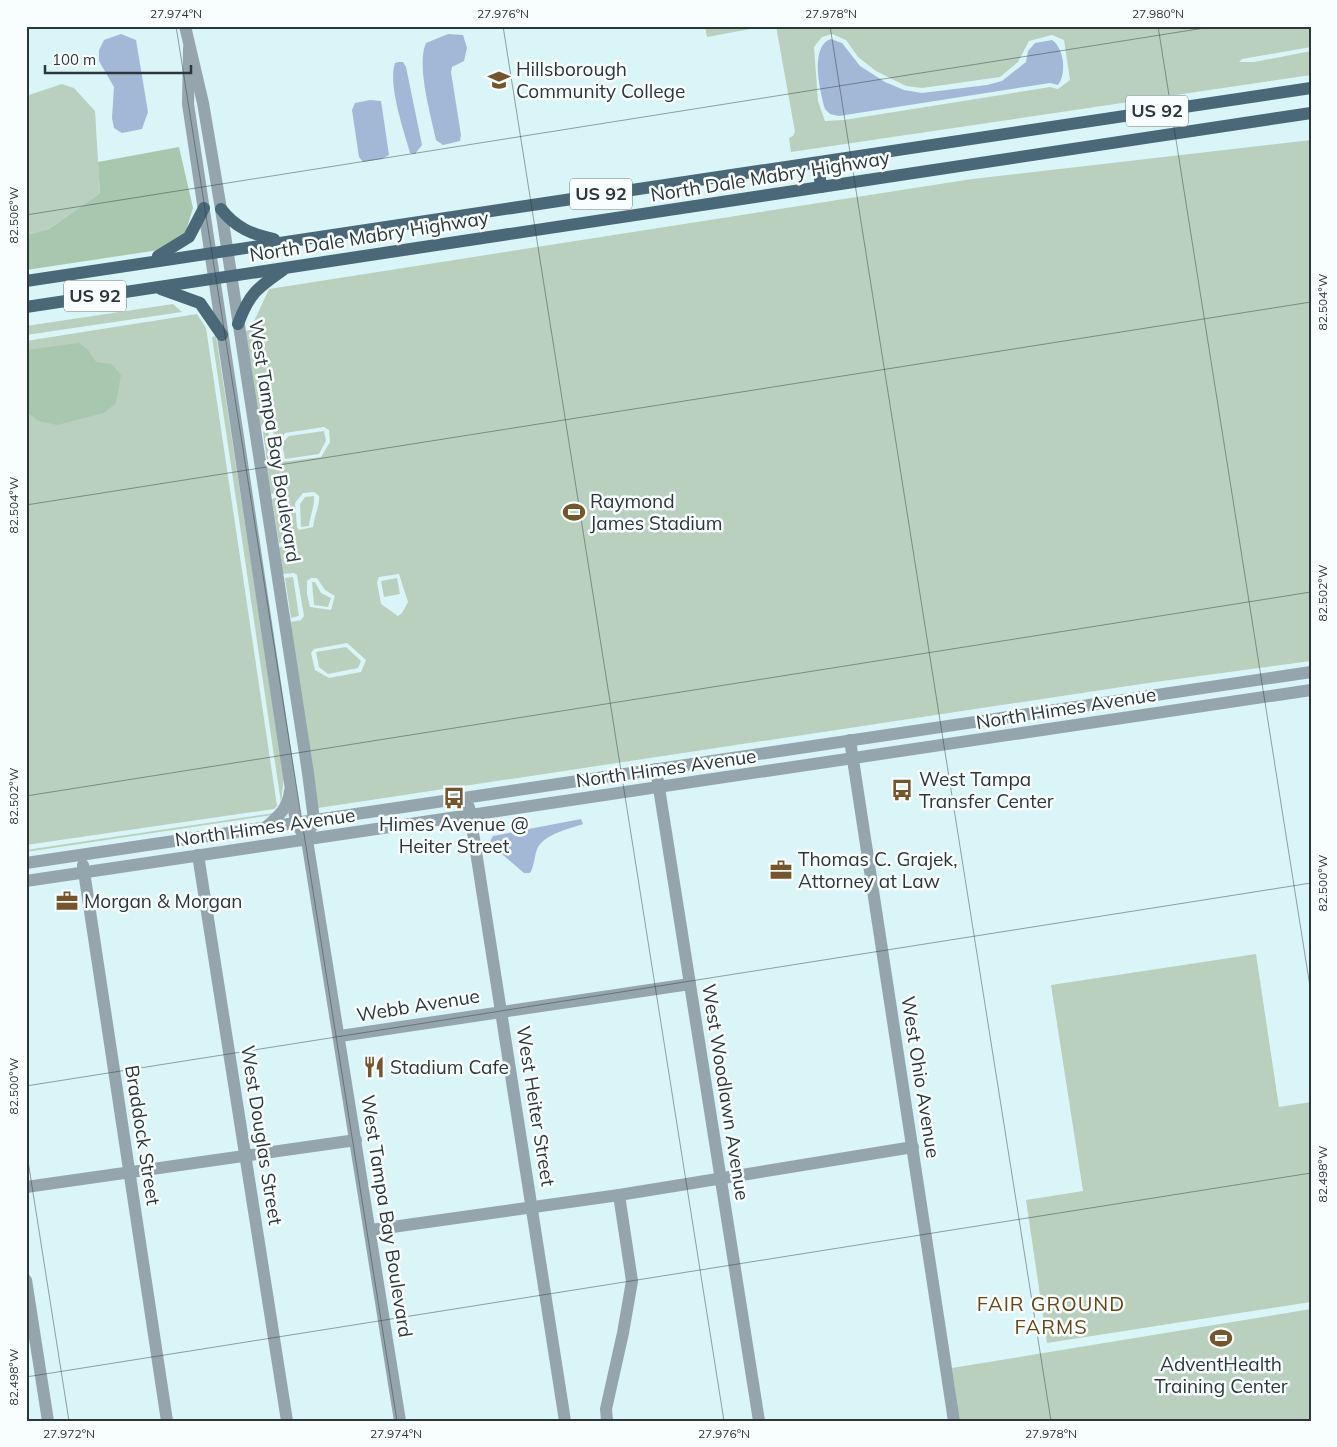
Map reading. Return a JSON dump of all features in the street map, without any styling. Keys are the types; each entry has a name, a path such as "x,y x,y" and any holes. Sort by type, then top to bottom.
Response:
{"main road":[{"name":"North Dale Mabry Highway","path":"26,280 1311,88"},
{"name":"North Dale Mabry Highway","path":"26,307 1311,113"},
{"path":"818,163 821,187"},
{"path":"148,262 189,237 204,208"},
{"path":"221,209 235,225 244,230 281,241"},
{"path":"238,324 245,305 253,292 285,268"},
{"path":"156,287 200,303 222,335"}],"street":[{"name":"West Tampa Bay Boulevard","path":"185,26 203,102 228,249 297,701 314,820 307,840"},
{"name":"West Tampa Bay Boulevard","path":"189,48 188,104 296,823 307,840 340,1036 400,1421"},
{"path":"234,417 252,414"},
{"path":"239,450 258,448"},
{"path":"256,555 274,552"},
{"name":"North Himes Avenue","path":"26,863 1311,672"},
{"name":"North Himes Avenue","path":"26,881 1311,690"},
{"path":"279,704 297,701"},
{"path":"1074,707 1078,725"},
{"name":"West Ohio Avenue","path":"850,740 954,1421"},
{"name":"West Woodlawn Avenue","path":"656,769 759,1421"},
{"path":"265,827 280,815 287,805 290,793 290,776"},
{"name":"West Heiter Street","path":"467,797 533,1207 565,1421"},
{"name":"Braddock Street","path":"81,854 168,1421"},
{"name":"West Douglas Street","path":"198,855 287,1421"},
{"name":"Webb Avenue","path":"340,1036 690,984"},
{"path":"26,1188 356,1140"},
{"path":"371,1230 619,1194 913,1146"},
{"path":"607,1421 606,1409 623,1333 632,1281 619,1194"},
{"path":"26,1280 48,1421"}],"green space":[{"path":"705,26 767,26 707,37"},
{"path":"776,26 1311,26 1311,47 1242,59 1239,62 1254,62 1311,51 1311,75 791,152 789,138 795,132","holes":["832,34 846,40 858,57 876,71 906,86 922,88 1000,77 1018,62 1029,41 1052,35 1064,40 1070,80 1058,89 1050,87 844,120 825,121 818,101 814,47 822,37"]},
{"path":"62,84 74,88 95,111 100,193 49,229 26,235 26,96"},
{"path":"1311,140 1311,661 1148,683 318,808 290,622 301,620 304,616 297,575 294,573 283,574 279,547 289,545 291,540 283,495 280,493 271,494 266,465 275,465 278,460 272,423 269,420 265,420 260,428 245,331 250,330 269,289 972,179","holes":["324,427 329,430 330,442 321,457 281,462 278,444 285,433","314,492 319,496 319,500 313,527 299,530 297,527 295,503 303,493","399,574 408,602 402,613 398,616 381,604 377,582 379,577","311,578 317,578 325,590 335,596 331,610 310,607 307,581","347,643 366,660 361,672 329,678 315,670 311,653 314,649"]},
{"path":"179,147 193,208 185,234 159,250 26,270 26,235 49,229 100,193 98,162"},
{"path":"173,304 182,312 26,335 26,326"},
{"path":"197,314 206,328 277,806 274,809 26,845 26,341"},
{"path":"216,336 284,776 281,803 212,337"},
{"path":"79,343 88,350 96,362 111,364 121,375 116,403 104,413 57,425 38,421 26,411 26,350"},
{"path":"267,424 273,461 267,461 263,433"},
{"path":"324,431 326,441 319,454 285,459 282,443 289,436"},
{"path":"314,496 309,526 301,527 300,504 305,497"},
{"path":"279,497 286,541 279,543 272,499"},
{"path":"293,577 299,616 291,618 285,578"},
{"path":"397,578 400,594 384,597 381,581"},
{"path":"312,582 315,582 321,593 331,598 328,607 314,605"},
{"path":"346,647 361,661 358,668 328,674 319,667 316,652"},
{"path":"274,813 273,815 26,852 26,850"},
{"path":"1256,954 1279,1107 1311,1102 1311,1302 1047,1343 1026,1200 1083,1191 1051,985"},
{"name":"AdventHealth Training Center","path":"1311,1309 1311,1421 960,1421 952,1368"}],"water":[{"path":"121,34 136,40 148,112 142,129 122,133 114,128 112,118 114,87 99,61 99,50 104,40"},
{"path":"448,34 463,35 467,48 464,61 452,67 451,72 461,135 460,141 443,145 436,140 425,91 423,52 426,43"},
{"path":"831,39 842,43 860,66 885,82 904,90 922,93 987,85 1002,81 1026,62 1028,51 1035,43 1052,40 1062,55 1063,74 1058,85 1050,83 839,116 830,114 825,109 819,81 818,60 820,50 824,43"},
{"path":"403,62 406,67 422,145 415,154 410,153 394,93 393,71 395,63"},
{"path":"370,100 381,101 389,155 382,159 363,162 359,157 352,110 355,103"},
{"path":"581,819 583,824 559,832 542,842 538,847 530,873 524,873 489,843 493,836"}],"place":[{"name":"Hillsborough Community College","path":"499,80"},
{"name":"Raymond James Stadium","path":"574,512"},
{"name":"West Tampa Transfer Center","path":"902,790"},
{"name":"Himes Avenue @ Heiter Street","path":"454,798"},
{"name":"Thomas C. Grajek, Attorney at Law","path":"781,870"},
{"name":"Morgan & Morgan","path":"67,901"},
{"name":"Stadium Cafe","path":"374,1067"},
{"name":"AdventHealth Training Center","path":"1221,1338"}],"district":[{"name":"FAIR GROUND FARMS","path":"1051,1316"}]}
